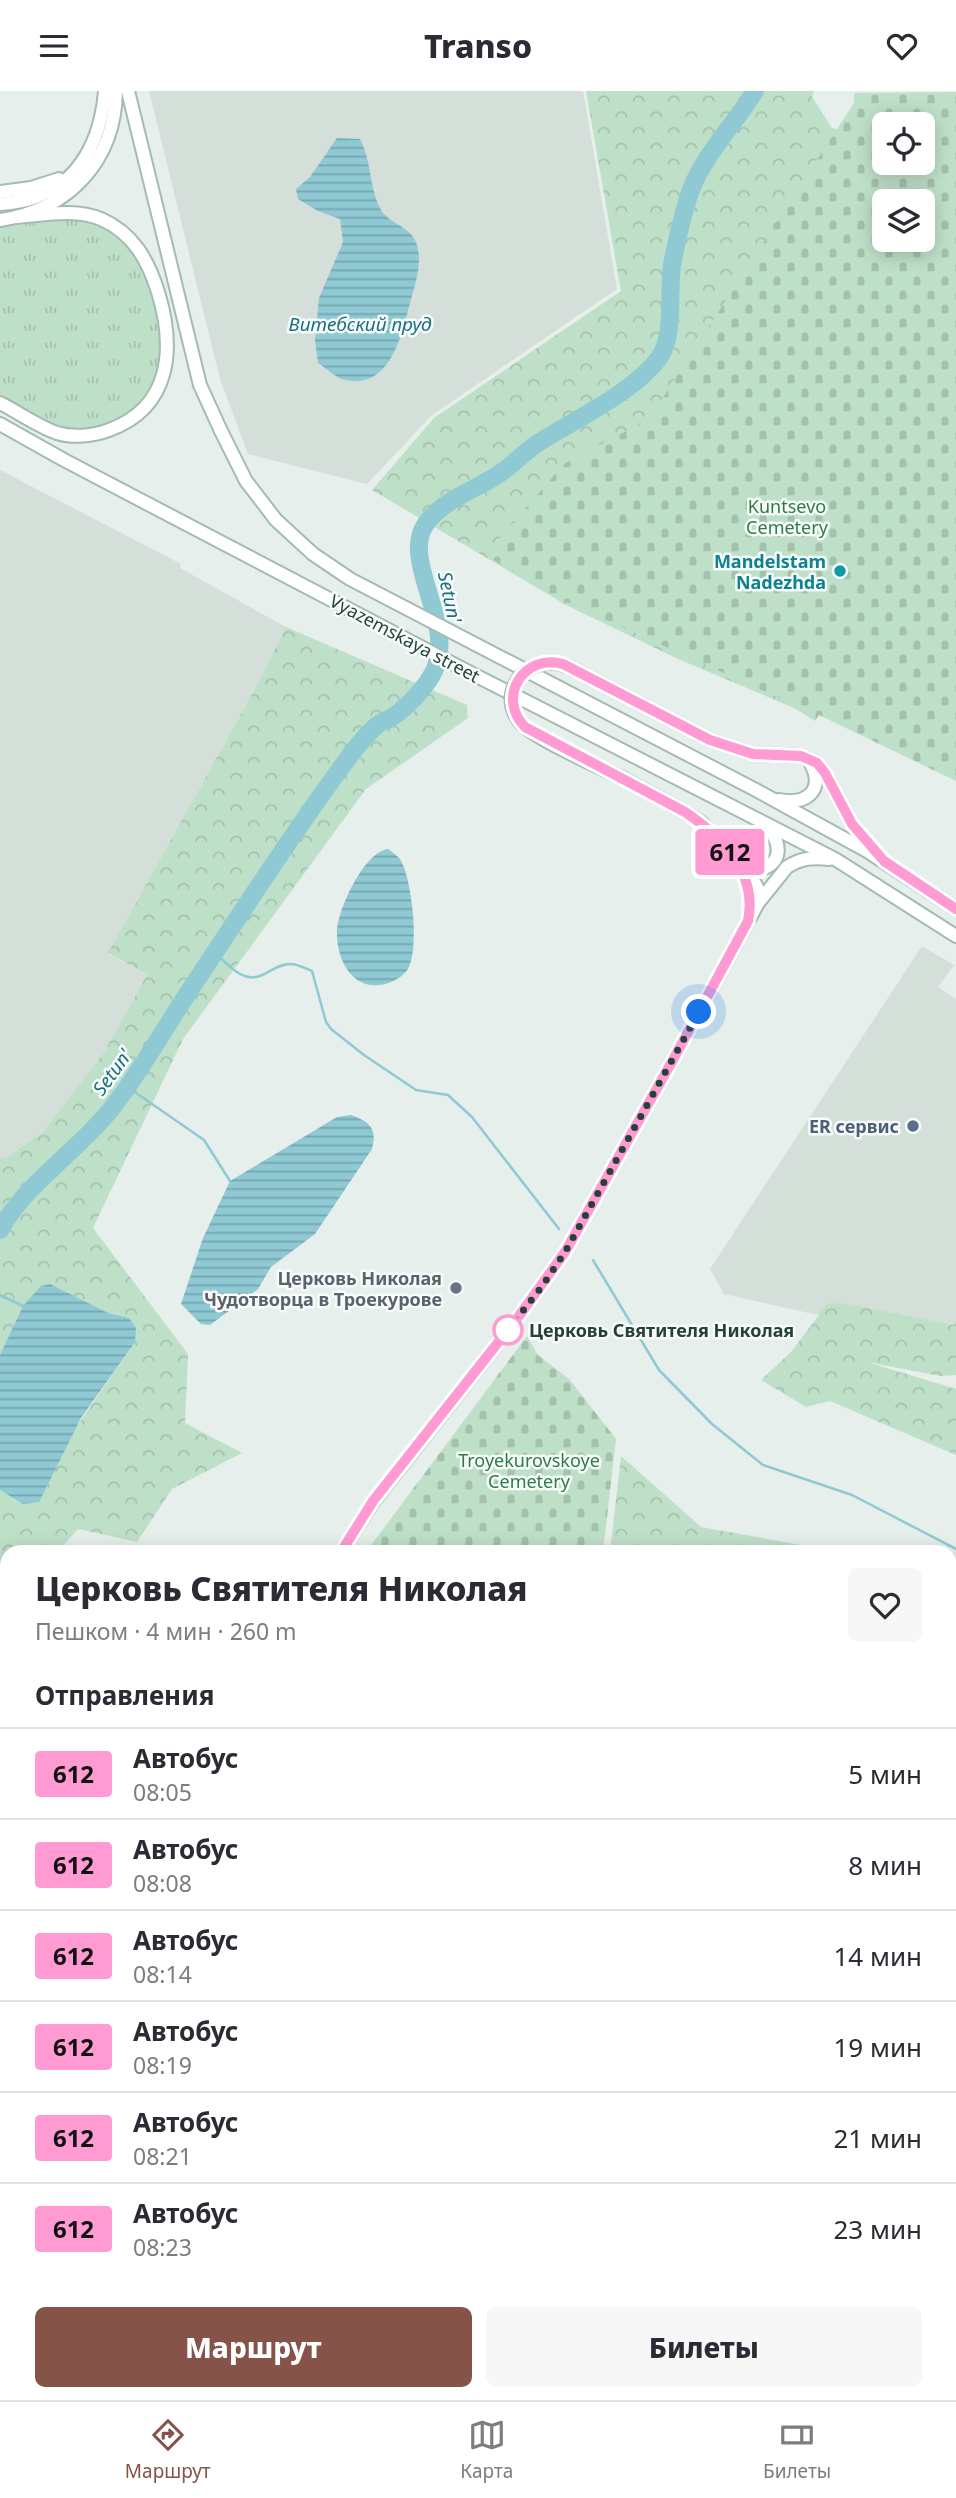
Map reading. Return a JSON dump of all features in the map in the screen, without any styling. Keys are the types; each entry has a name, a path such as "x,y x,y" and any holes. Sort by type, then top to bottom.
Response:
{"main road":[{"path":"0,204 31,199 47,193 72,174 86,158 97,136 105,91"},
{"path":"17,217 47,205 86,178 102,154 110,131 115,114 116,91"},
{"name":"Vyazemskaya street","path":"128,91 200,385 246,481 276,520 313,554 350,579 773,800 884,861 956,909"},
{"path":"0,192 31,188 72,174"},
{"path":"0,220 58,213 88,215 113,226 133,241 147,262 162,304 168,355 163,377 152,398 131,420 103,433 57,433 0,403"},
{"name":"Vyazemskaya street","path":"0,424 463,669 835,859 956,936"},
{"path":"758,903 757,887 744,866 703,824 624,779 530,731 517,717 513,705 513,692 526,670 537,664 550,662 569,667 710,740 753,754 794,755 817,763 852,824 884,861"},
{"path":"773,800 793,803 810,796 816,779 815,770 808,759"},
{"path":"345,1545 373,1501 519,1316 565,1252 758,903 778,854 778,842 762,821"},
{"path":"744,866 772,864 778,854"},
{"path":"744,866 772,870 810,857 835,859"},
{"path":"758,903 793,863"},
{"path":"744,866 750,895 748,921"}],"shaded area":[{"path":"149,91 583,91 617,289 432,415 367,484 248,454 220,379"},
{"path":"0,470 181,564 180,568 286,627 250,698 108,954 147,975 104,1052 43,1132 7,1157 0,1157"},
{"path":"922,946 954,965 938,987 956,999 956,1334 813,1314 724,1294 710,1269"}],"green space":[{"name":"Kuntsevo Cemetery","path":"586,91 814,91 812,97 832,128 840,130 872,121 872,175 935,175 935,112 907,112 956,99 935,200 935,189 872,189 872,252 924,252 831,700 815,717 676,658 566,605 372,490 434,418 621,291"},
{"name":"Kuntsevo Cemetery","path":"956,92 956,781 819,715 815,721 777,697 549,594 485,555 564,464 649,419 854,103 854,93"},
{"path":"67,218 102,226 122,237 130,245 152,294 160,330 159,365 144,396 117,420 89,430 54,424 0,395 0,228"},
{"path":"286,627 467,705 468,718 366,789 183,1039 93,1228 188,1354 185,1423 242,1453 172,1489 137,1542 78,1529 64,1545 0,1545 0,1490 23,1504 135,1342 128,1318 108,1313 6,1345 0,1355 0,1157 7,1157 43,1132 104,1052 147,975 108,953 250,698"},
{"path":"828,1303 848,1304 953,1325 956,1321 956,1375 940,1376 867,1362 956,1389 956,1455 830,1401 806,1407 761,1380 791,1352"},
{"name":"Troyekurovskoye Cemetery","path":"527,1336 538,1355 569,1379 616,1439 604,1545 371,1545"},
{"path":"621,1456 701,1527 801,1545 611,1545"}],"water":[{"name":"Витебский пруд","path":"337,138 360,139 381,210 413,237 419,256 415,285 399,342 384,367 374,376 361,381 342,379 318,363 315,340 319,298 343,242 340,219 318,211 298,199 296,189 310,177"},
{"path":"388,849 400,859 408,881 414,946 412,959 405,973 391,982 371,985 355,978 345,965 337,940 338,921 347,896 362,870 379,852"},
{"path":"351,1115 371,1127 374,1136 372,1149 315,1234 271,1267 258,1289 210,1325 201,1324 181,1304 203,1238 230,1181 337,1117"},
{"path":"50,1284 108,1313 129,1318 136,1328 135,1342 81,1418 39,1502 23,1504 0,1490 0,1355 23,1306 41,1286"}],"waterway":[{"name":"Setun'","path":"0,1230 24,1197 99,1124 122,1095 262,881 354,750 378,724 405,707 430,679 439,655 439,636 420,557 419,540 425,525 439,509 496,476 535,445 618,395 659,358 669,326 672,265 692,187 708,158 755,91"},
{"path":"215,953 233,970 247,977 260,976 291,964 312,971 326,1022 331,1029 416,1090 448,1095 472,1117 559,1229"},
{"path":"129,1088 204,1140 230,1181"},
{"path":"593,1260 659,1370 712,1424 763,1465 852,1495 948,1545"},
{"path":"0,1295 23,1306"}],"bus line":[{"name":"612","path":"345,1545 373,1501 543,1285 565,1252 748,921 751,907 749,887 738,862 703,824 530,731 520,722 514,711 513,692 522,674 544,662 563,664 710,740 753,754 794,755 817,763 852,824 884,861 956,909"}],"place":[{"name":"Mandelstam Nadezhda","path":"840,571"},
{"name":"ER сервис","path":"913,1126"},
{"name":"Церковь Николая Чудотворца в Троекурове","path":"456,1288"},
{"name":"Церковь Святителя Николая","path":"508,1330"}],"route":[{"path":"508,1330 565,1252 699,1012"}]}
